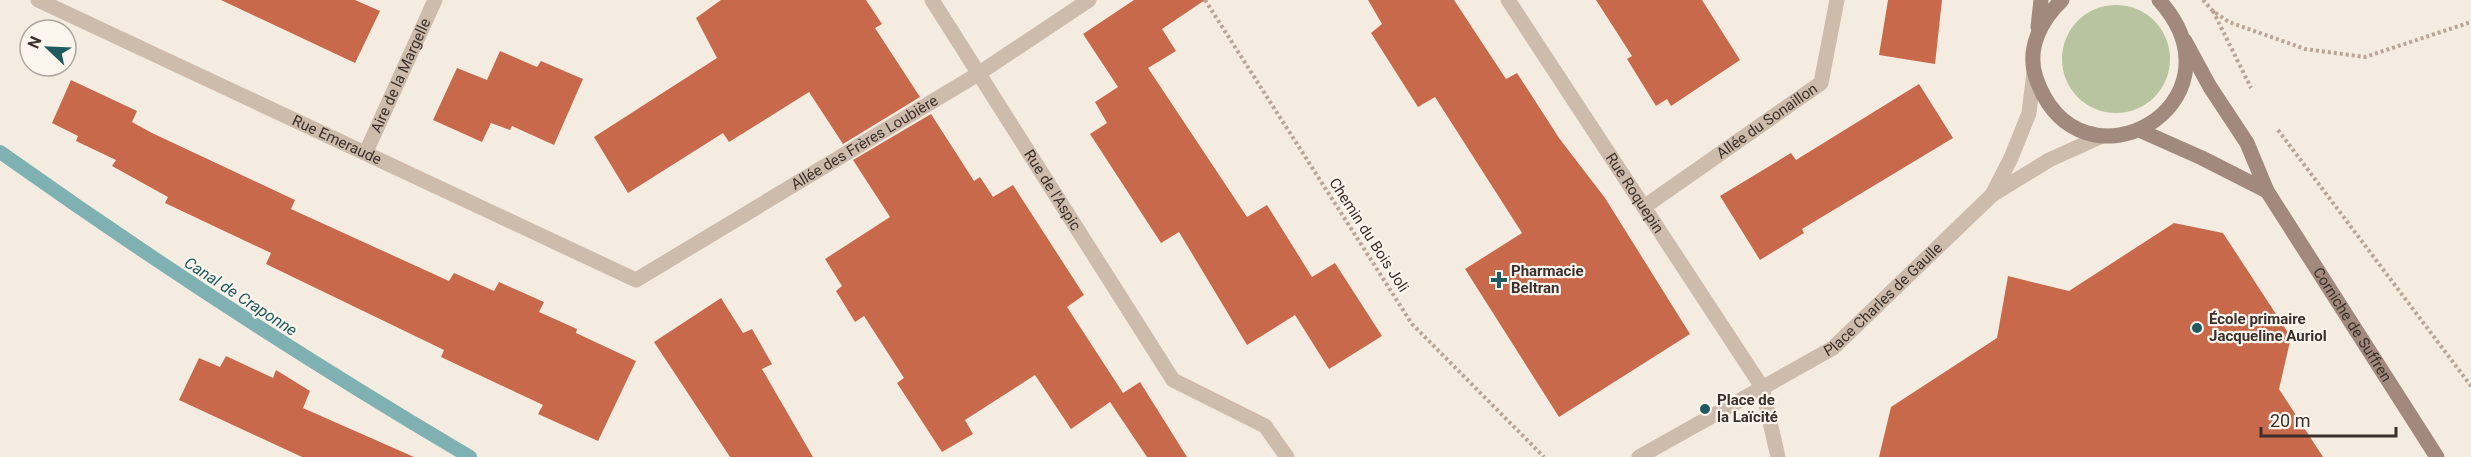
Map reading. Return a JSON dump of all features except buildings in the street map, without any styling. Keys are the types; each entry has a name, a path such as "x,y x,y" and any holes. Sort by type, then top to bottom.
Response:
{"main road":[{"path":"2041,0 2032,52 2034,72 2042,96 2058,117 2078,129 2100,137 2139,130 2158,119 2173,104 2183,84 2187,63 2185,41"},
{"path":"2037,33 2050,11 2061,0"},
{"name":"Corniche de Suffren","path":"2159,0 2175,19 2210,87 2247,143 2267,191 2437,457"},
{"path":"2139,130 2202,158 2267,191"}],"street":[{"name":"Rue Emeraude","path":"38,0 636,280"},
{"name":"Aire de la Margelle","path":"366,152 435,0"},
{"name":"Rue de l'Aspic","path":"932,0 1173,380 1265,426 1287,457"},
{"name":"Allée des Frères Loubière","path":"636,280 978,74 1089,0"},
{"name":"Rue Roquepin","path":"1508,0 1762,387"},
{"name":"Allée du Sonaillon","path":"1644,207 1821,83 1838,0"},
{"name":"Place Charles de Gaulle","path":"1992,195 2030,113 2034,72"},
{"name":"Place Charles de Gaulle","path":"1639,457 1833,348 1992,195 2049,160 2100,137"},
{"path":"1762,387 1778,457"}],"path":[{"name":"Chemin du Bois Joli","path":"1205,0 1412,324 1544,457"},
{"path":"2203,0 2213,11 2229,22 2305,49 2366,57 2471,22"},
{"path":"2213,11 2254,94"},
{"path":"2273,123 2471,386"}],"green space":[{"path":"2116,5 2137,9 2154,21 2166,38 2170,59 2166,80 2154,97 2137,109 2116,113 2095,109 2078,97 2066,80 2062,59 2066,38 2078,21 2095,9"}],"waterway":[{"name":"Canal de Craponne","path":"0,152 115,232 232,309 470,457"}],"place":[{"name":"Pharmacie Beltran","path":"1499,280"},
{"name":"École primaire Jacqueline Auriol","path":"2197,328"},
{"name":"Place de la Laïcité","path":"1705,409"}]}
